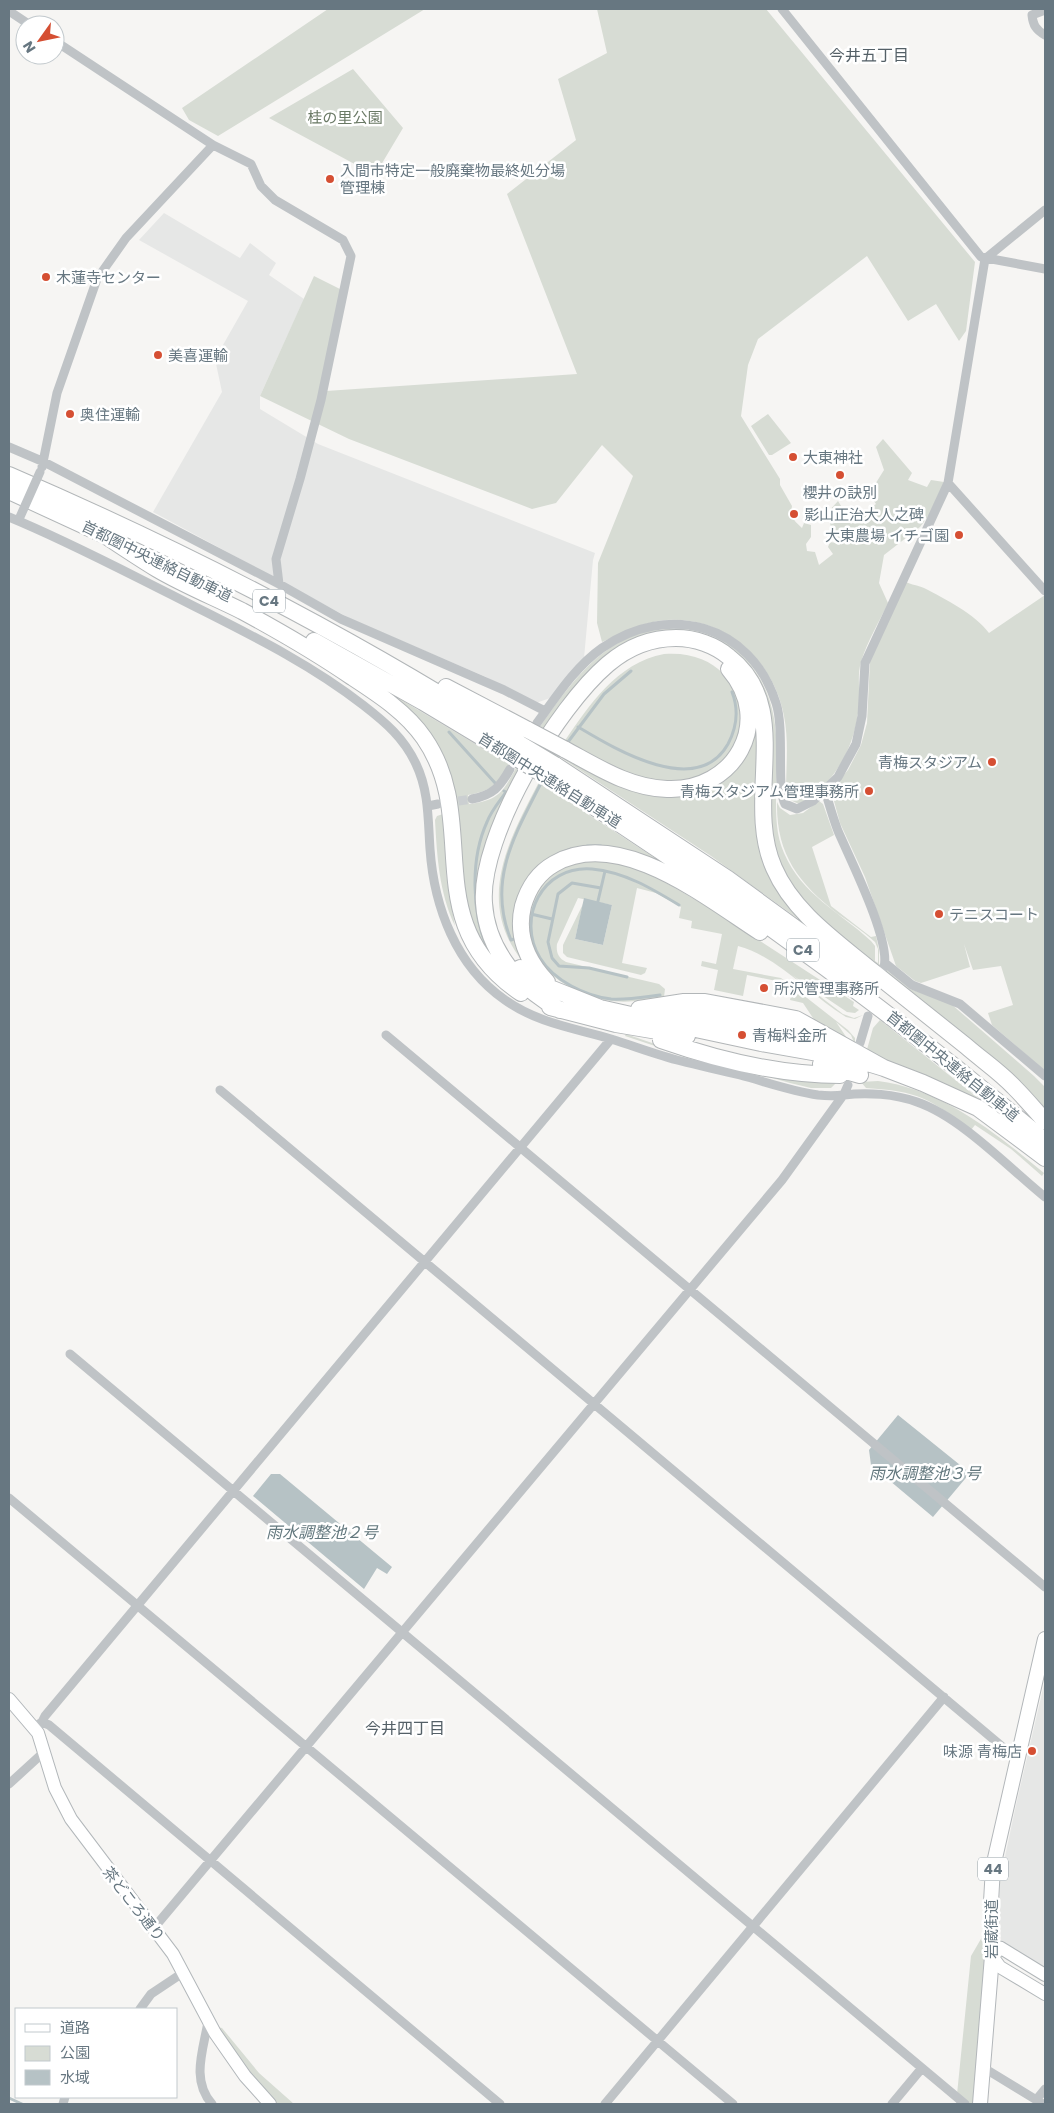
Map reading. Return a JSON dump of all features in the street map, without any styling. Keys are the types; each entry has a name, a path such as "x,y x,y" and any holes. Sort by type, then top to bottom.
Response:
{"highway":[{"name":"首都圏中央連絡自動車道","path":"9,475 151,541 326,631 394,661 522,744 551,771 735,901 908,1030 1045,1141"},
{"name":"首都圏中央連絡自動車道","path":"9,491 103,534 292,629 415,697 522,744"},
{"path":"103,534 157,569 242,612 320,656 387,701 409,721 433,753 445,786 451,819 456,892 462,916 472,941 487,963 507,983 536,1001 560,1010 802,1059 854,1080"},
{"path":"560,1010 533,993 516,978 503,959 490,934 484,911 484,886 487,864 495,839 538,754 567,710 594,677 622,654 646,642 673,638 697,641 718,649 732,658 751,680 758,697 765,739 762,798 763,832 771,861 788,892 816,924 1005,1078 1045,1122"},
{"path":"522,744 564,749 610,774 638,784 667,790 697,786 720,774 738,756 745,741 748,724 746,698 734,676 716,658 684,647 659,648 634,657 607,677 590,695 559,737 533,781 507,832 497,859 492,893 497,927 512,958 531,978 557,992 591,1006 638,1031 854,1080 895,1079 950,1101 999,1132 1045,1169"},
{"name":"首都圏中央連絡自動車道","path":"551,771 681,847 820,945 897,1003 1045,1122"},
{"path":"557,992 535,967 524,947 520,924 526,896 542,873 562,860 585,854 611,854 636,860 668,875 737,917 908,1030"},
{"path":"620,1021 658,1008 720,1012 819,1033 839,1044"},
{"path":"658,1008 857,1048 884,1068"},
{"path":"658,1008 675,1019 857,1048"},
{"path":"620,1021 631,1015 660,1018 692,1029 858,1060 884,1068 978,1108 1045,1158"}],"main road":[{"name":"岩蔵街道","path":"980,2104 992,1956 992,1878 1045,1639"}],"street":[{"path":"782,9 981,257 1045,269"},
{"path":"1024,9 1032,15 1037,31 1045,35"},
{"path":"1032,15 1045,10"},
{"path":"65,48 213,145 251,164 261,186 275,200 343,240 351,256 321,400 276,559 280,584"},
{"path":"20,519 44,462 58,393 97,279 126,238 213,145"},
{"path":"472,799 486,796 496,791 522,744 545,711 583,665 614,641 638,630 674,624 699,626 719,634 741,648 758,667 770,686 781,727 782,793 786,804 794,809 802,808 825,790 846,764 856,744 862,716 864,669 867,656 948,483 985,259 1045,210"},
{"path":"9,447 44,462 280,584 340,619 504,690 545,711"},
{"path":"948,483 1045,591"},
{"path":"9,517 20,519 113,564 172,596 235,625 319,672 383,720 399,736 415,761 428,806 431,871 436,892 458,948 478,976 503,999 535,1017 620,1021 680,1061 801,1092 832,1097 844,1094 894,1096 913,1100 931,1108 960,1126 1045,1198"},
{"path":"825,790 836,824 880,934 884,965 912,985 955,1001 1045,1076"},
{"path":"428,806 438,804"},
{"path":"857,1048 868,1016"},
{"path":"38,1725 522,1148 620,1021"},
{"path":"386,1035 1045,1587"},
{"path":"154,1929 782,1180 854,1080"},
{"path":"220,1090 1018,1759"},
{"path":"70,1354 964,2104"},
{"path":"9,1498 733,2104"},
{"path":"605,2104 944,1697"},
{"name":"茶どころ通り","path":"9,1699 38,1725 54,1788 71,1819 154,1929 184,1972 208,2022 245,2076 270,2104"},
{"path":"38,1725 49,1725 500,2104"},
{"path":"9,1784 44,1752"},
{"path":"1045,1974 1001,1948 992,1956 1000,1967 1045,1994"},
{"path":"141,2008 151,1994 184,1972"},
{"path":"208,2022 199,2080 204,2093 212,2104"},
{"path":"892,2104 922,2068"},
{"path":"984,2068 1039,2102 1045,2089"}],"shaded area":[{"path":"164,213 240,258 250,243 276,263 269,275 304,299 260,396 260,409 318,444 595,553 584,658 553,697 536,703 486,677 353,620 153,512 222,392 215,359 248,301 139,240"},
{"path":"1045,1680 1045,1968 1001,1941 999,1899 1000,1880"}],"green space":[{"path":"328,9 425,9 218,136 189,120 182,108"},
{"path":"597,9 766,9 975,262 966,331 959,341 936,304 908,321 867,256 758,339 748,365 741,416 780,479 780,485 792,506 793,518 802,528 804,523 811,525 811,537 806,544 807,551 815,552 819,565 833,554 828,547 830,542 836,543 841,539 834,537 827,513 838,501 851,522 876,504 869,494 884,470 876,447 883,439 912,473 908,480 927,487 931,480 944,482 929,515 920,527 884,555 879,583 888,603 861,662 859,704 854,734 842,762 824,786 799,804 790,800 786,792 786,735 784,716 778,695 768,675 756,658 740,643 722,632 702,624 681,620 651,622 602,642 597,623 598,563 633,476 602,445 556,503 532,509 349,439 260,396 314,276 344,291 326,391 577,374 507,194 576,140 558,79 607,53"},
{"name":"桂の里公園","path":"353,69 403,128 375,175 269,118"},
{"path":"768,414 791,443 772,455 769,455 751,426"},
{"path":"906,582 924,588 959,608 976,620 989,633 1045,595 1045,1071 992,1025 988,1013 1013,1005 1001,966 973,970 964,944 970,967 921,983 915,981 896,966 865,877 840,823 831,790 848,770 861,745 867,723 870,661"},
{"path":"659,629 688,629 718,638 735,649 750,664 768,695 773,711 777,744 776,812 778,833 781,846 792,868 811,892 831,908 811,891 792,866 780,837 778,820 777,802 780,808 790,815 803,813 819,801 823,804 834,835 812,847 831,906 871,937 876,936 879,950 879,964 910,989 950,1003 1034,1076 1045,1087 1045,1109 811,910 789,884 774,848 752,670 733,651 651,634 545,731 539,728 572,683 598,657 629,637","holes":["842,917 875,942 878,949 878,963 875,961 875,946"]},
{"path":"664,654 697,657 721,671 735,692 740,717 736,741 721,763 697,777 662,781 649,780 611,767 564,742 594,700 618,676 632,666"},
{"path":"388,692 509,764 493,786 468,795 469,804 487,800 499,794 516,768 521,771 490,833 479,866 476,882 477,898 491,954 472,931 445,770"},
{"path":"757,710 760,840 829,941 711,856 560,757 561,753 608,777 712,786"},
{"path":"539,782 696,885 614,850 529,882 523,962 509,939 501,917 499,894 501,872 508,849 527,804"},
{"path":"443,814 447,881 455,926 445,900 438,860 435,820 437,816"},
{"path":"597,860 625,864 661,880 708,907 854,1002 853,1006 859,1010 855,1013 847,1012 792,975 843,1014 854,1018 863,1015 855,1019 846,1017 780,967 752,951 738,946 733,969 781,978 789,984 788,989 786,983 747,975 743,996 714,990 718,970 701,966 702,961 716,964 722,934 691,928 692,921 679,918 681,907 656,893 637,888 622,963 647,968 645,973 641,975 567,957 563,953 563,945 583,904 575,939 603,945 612,905 578,898 557,944 557,952 559,957 566,962 659,984 665,989 664,997 650,1000 613,1001 591,997 570,988 553,975 539,959 531,941 529,920 535,897 551,875 574,863"},
{"path":"793,987 848,1030 855,1038 855,1045 851,1035 836,1022 849,1041 817,1024 803,1003 790,1000"},
{"path":"880,1020 1017,1129 866,1053 873,1028"},
{"path":"626,1034 684,1054 838,1081 831,1088 811,1088 676,1053 625,1036"},
{"path":"878,1081 924,1093 946,1103 988,1129 1044,1173 1042,1176 1011,1149 975,1125 971,1130 923,1098 899,1091 866,1088 861,1082"},
{"path":"985,1932 985,1961 973,2104 956,2104 971,1956"},
{"path":"217,2027 222,2028 259,2073 294,2104 273,2104"}],"water":[{"path":"584,898 612,905 603,945 575,939"},
{"name":"雨水調整池３号","path":"898,1415 970,1473 933,1517 871,1465 869,1450"},
{"name":"雨水調整池２号","path":"271,1474 280,1474 392,1567 387,1574 377,1568 364,1589 253,1496"}],"waterway":[{"path":"568,742 604,694 631,671"},
{"path":"578,727 634,757 677,769 697,768 714,760 731,738 736,718 736,705 732,692"},
{"path":"449,732 496,784"},
{"path":"514,939 511,940 504,919 503,879 513,841 540,785"},
{"path":"487,948 478,918 475,885 476,869 478,852 487,822 506,792 504,791"},
{"path":"587,846 601,846"},
{"path":"558,854 571,849"},
{"path":"660,995 630,999 611,999 591,995 571,986 553,974 540,958 533,943 531,927 533,911 538,897 547,885 559,876 574,870 592,869 626,877 679,905"},
{"path":"598,901 605,871"},
{"path":"601,888 572,883 558,894 548,942 552,958 559,966 589,968 627,977"},
{"path":"531,914 552,919"},
{"path":"9,2098 22,2104"}],"tunnel":[{"path":"445,803 472,799"}],"place":[{"name":"入間市特定一般廃棄物最終処分場 管理棟","path":"330,179"},
{"name":"木蓮寺センター","path":"46,277"},
{"name":"美喜運輸","path":"158,355"},
{"name":"奥住運輸","path":"70,414"},
{"name":"大東神社","path":"793,457"},
{"name":"櫻井の訣別","path":"840,475"},
{"name":"影山正治大人之碑","path":"794,514"},
{"name":"大東農場 イチゴ園","path":"959,535"},
{"name":"青梅スタジアム","path":"992,762"},
{"name":"青梅スタジアム管理事務所","path":"869,791"},
{"name":"テニスコート","path":"939,914"},
{"name":"所沢管理事務所","path":"764,988"},
{"name":"青梅料金所","path":"742,1035"},
{"name":"味源 青梅店","path":"1032,1751"}],"district":[{"name":"今井五丁目","path":"869,55"},
{"name":"今井四丁目","path":"405,1728"}]}
